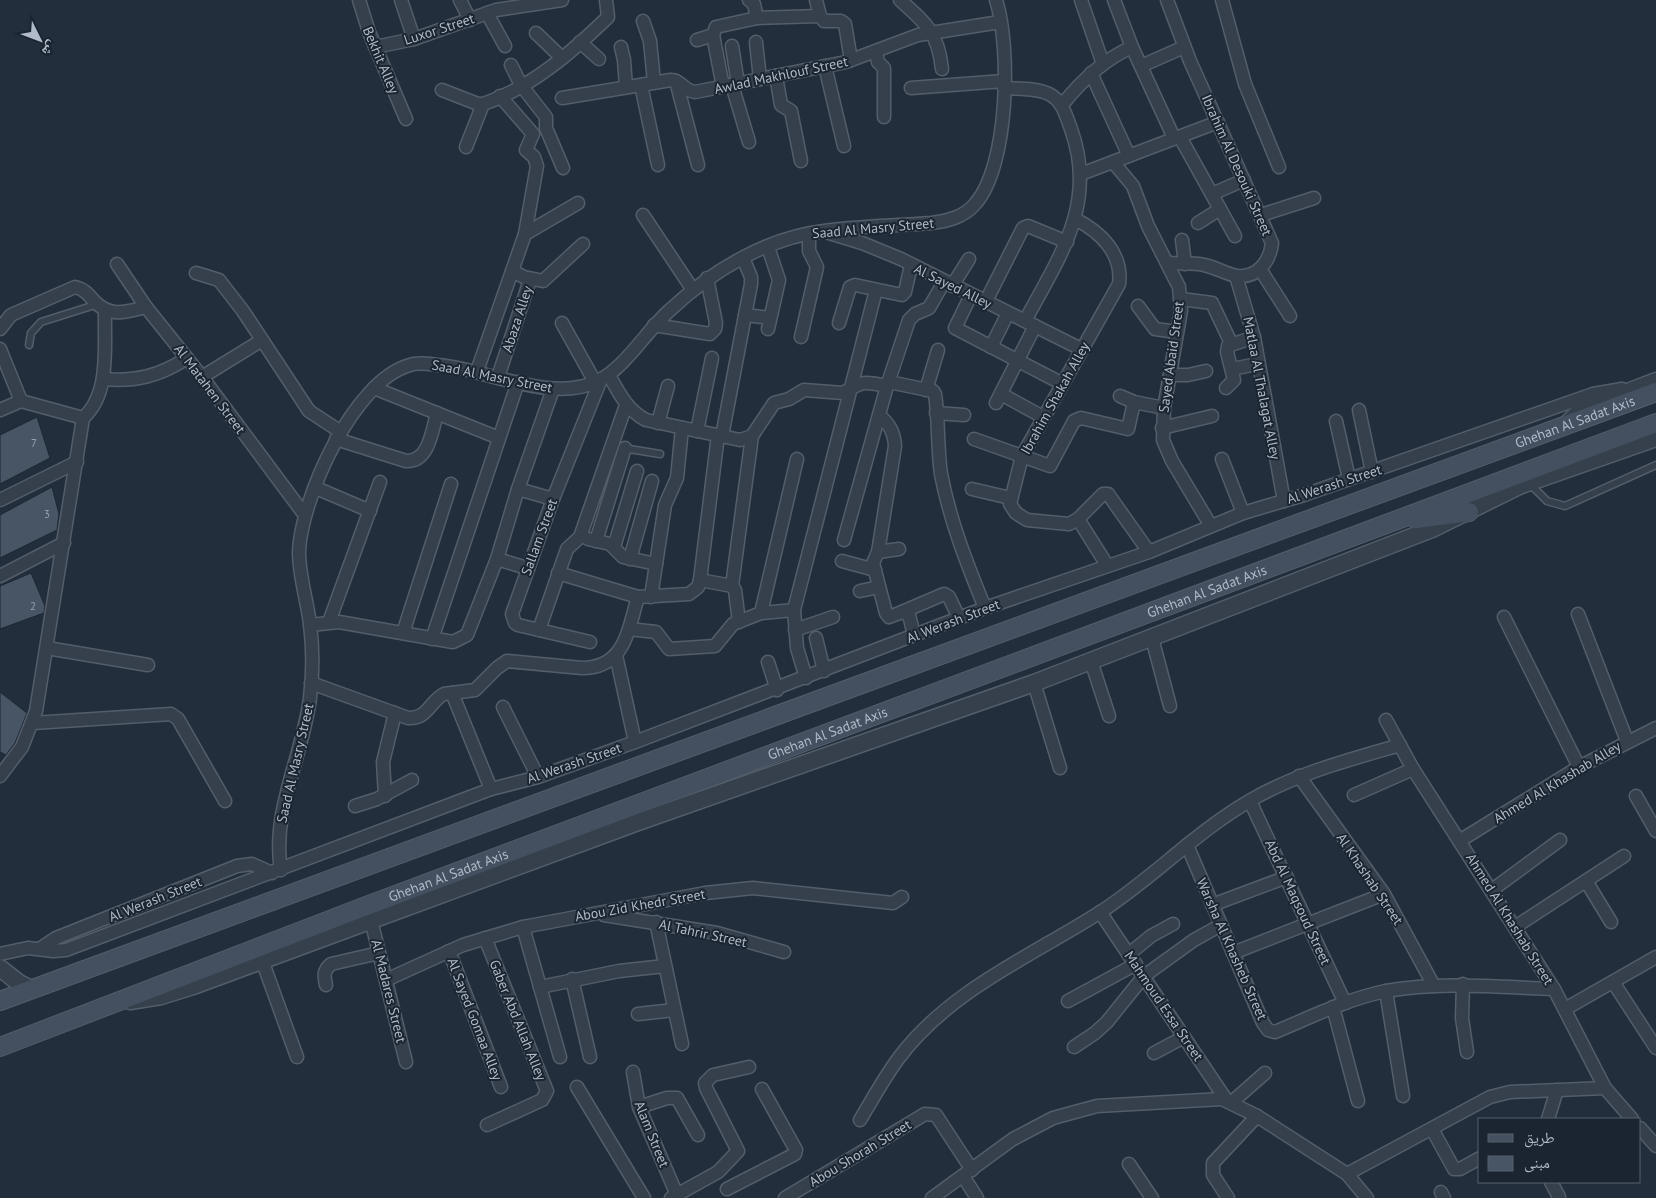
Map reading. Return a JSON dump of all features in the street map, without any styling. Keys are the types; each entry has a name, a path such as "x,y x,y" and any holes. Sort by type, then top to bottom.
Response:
{"main road":[{"name":"Ghehan Al Sadat Axis","path":"0,1001 1568,423 1648,390"},
{"name":"Ghehan Al Sadat Axis","path":"0,1047 111,1003 1656,423"},
{"path":"1383,524 1469,512"}],"street":[{"name":"Bekhit Alley","path":"359,0 375,47 406,119"},
{"path":"401,0 414,39"},
{"path":"460,0 470,20"},
{"name":"Luxor Street","path":"375,47 414,39 470,20 506,4 556,0"},
{"path":"442,90 478,104 483,104 521,85 562,58 608,17 606,0"},
{"path":"749,0 754,4 758,18"},
{"path":"816,0 820,16 824,21 840,21 845,24 851,60"},
{"path":"900,0 933,33 940,49 942,69"},
{"path":"1081,0 1103,64"},
{"path":"1114,0 1132,47 1177,138 1212,194 1235,236"},
{"name":"Ibrahim Al Desouki Street","path":"1167,0 1184,47 1272,243 1271,254 1260,270"},
{"path":"1222,0 1245,84 1279,167"},
{"name":"Saad Al Masry Street","path":"276,871 279,855 280,827 308,713 311,683 310,625 299,553 304,514 339,435 356,407 374,388 396,370 413,364 447,365 553,389 581,387 602,379 654,325 693,290 707,278 743,258 768,247 816,232 947,221 962,215 984,193 990,178 1000,138 1004,85 1000,1"},
{"path":"487,13 506,46"},
{"path":"749,142 713,35 716,27 758,18 820,16"},
{"path":"643,21 650,41 654,82"},
{"name":"Awlad Makhlouf Street","path":"676,80 686,89 695,92 851,60 906,39 1000,22"},
{"path":"536,33 562,58"},
{"path":"696,40 713,35"},
{"path":"580,42 599,59"},
{"path":"756,42 760,79"},
{"path":"731,85 732,46"},
{"path":"621,47 626,87"},
{"path":"1062,106 1091,73 1132,47"},
{"path":"1141,66 1184,47"},
{"path":"876,52 877,60 884,68 884,117"},
{"path":"511,65 521,85 546,117 546,128 562,168"},
{"path":"825,66 844,146"},
{"path":"1091,73 1129,156"},
{"path":"776,76 782,106 791,110 801,161"},
{"path":"562,98 676,80 698,165"},
{"path":"641,85 658,164"},
{"path":"911,88 1004,85 1048,93 1062,106 1075,140 1081,174 1075,219 1067,242 1030,323 1018,360 998,399 1043,417"},
{"path":"476,371 525,234 537,163 526,147 533,134 500,96"},
{"path":"466,147 483,104"},
{"path":"1081,174 1218,122"},
{"name":"Sayed Abaid Street","path":"1113,162 1133,186 1148,226 1175,275 1181,299 1162,428 1166,451 1211,526"},
{"path":"1212,194 1244,180"},
{"path":"1260,215 1314,198"},
{"path":"525,234 578,203"},
{"path":"1198,223 1220,209"},
{"path":"643,215 693,290"},
{"name":"Ibrahim Shakah Alley","path":"1010,498 1022,456 1061,383 1114,294 1120,274 1111,249 1102,236 1090,226 1075,219"},
{"path":"986,301 1023,228 1028,226 1067,242"},
{"path":"801,337 817,267 809,251 816,232"},
{"name":"Al Sayed Alley","path":"816,232 862,242 1081,349"},
{"path":"1182,240 1185,264"},
{"path":"529,278 543,281 583,244"},
{"path":"745,315 769,324 778,280 768,247"},
{"path":"558,573 644,597 689,594 698,587 720,436 751,277 743,258"},
{"path":"844,540 888,384 909,320 916,314 929,308 969,259"},
{"path":"1169,263 1204,265 1236,276 1247,276 1260,270 1290,316"},
{"name":"Al Matahen Street","path":"117,264 146,307 202,377 304,514"},
{"path":"839,323 850,287 855,285 902,296 905,292 911,265"},
{"name":"Abaza Alley","path":"498,377 529,278 512,270"},
{"path":"196,273 218,280 262,340 309,411 339,435 406,461 414,462 421,458 425,452 437,413"},
{"name":"Matlaa Al Thalagat Alley","path":"1236,276 1254,337 1257,364 1284,501"},
{"path":"654,325 710,334 715,330 716,323 707,278"},
{"path":"0,329 11,315 69,288 82,288 102,308 119,313 146,307"},
{"path":"806,678 795,630 794,610 876,290"},
{"path":"971,295 955,328 1061,383"},
{"path":"1181,299 1212,303 1231,344"},
{"path":"1138,306 1155,329 1176,332"},
{"path":"2,769 22,747 33,724 47,648 83,418 92,411 98,401 103,379 102,308"},
{"path":"990,347 1008,313"},
{"path":"562,323 602,379 640,417 658,423 740,440 752,436"},
{"path":"1226,388 1234,380 1227,349 1231,344 1254,337"},
{"path":"202,377 262,340"},
{"path":"0,349 21,401"},
{"path":"926,390 938,350"},
{"path":"103,379 139,379 156,375 187,358"},
{"path":"697,431 712,358"},
{"path":"1232,368 1257,364"},
{"path":"1170,375 1188,375 1206,371"},
{"name":"Sallam Street","path":"590,642 518,625 512,619 512,614 553,499 602,379"},
{"path":"739,622 735,590 732,586 752,436 774,402 789,399 804,390 843,393 855,384 865,381 926,390 935,394 938,448 946,497 957,540 986,608"},
{"path":"1648,390 1656,381"},
{"path":"432,639 518,382"},
{"path":"658,423 668,386"},
{"path":"374,388 499,438"},
{"path":"310,625 328,622 353,623 453,642 467,636 497,559 518,489 553,389"},
{"name":"Al Werash Street","path":"0,954 16,949 66,950 492,789 538,777 777,690 986,608 1106,565 1149,552 1243,512 1349,480 1593,394 1648,390"},
{"path":"1120,396 1134,402 1164,408"},
{"path":"0,410 21,401 83,418"},
{"path":"974,438 1048,466 1052,465 1073,423 1078,419 1126,429 1130,427 1134,402"},
{"path":"539,630 567,549 580,537 626,405"},
{"path":"1359,410 1372,472"},
{"path":"936,413 964,415"},
{"path":"879,415 888,423 894,434 895,446 878,552 873,563 887,615 892,617 944,594 949,597 959,618"},
{"path":"1162,428 1212,416"},
{"path":"1336,421 1349,480"},
{"path":"311,683 408,718 422,716 441,696 475,690 497,668 507,661 591,668 609,661 616,655 644,597 656,564 667,497 678,478 682,428"},
{"path":"111,1003 161,996 638,822 1034,683 1432,529 1469,512 1501,493 1528,482 1656,438"},
{"path":"596,541 625,448"},
{"path":"761,613 797,459"},
{"path":"1222,459 1243,512"},
{"path":"0,500 77,462"},
{"path":"614,547 638,471"},
{"path":"630,559 652,480"},
{"path":"328,622 380,482"},
{"path":"403,633 451,484"},
{"path":"316,488 370,511"},
{"path":"518,489 553,499"},
{"path":"972,489 1010,498 1012,508 1027,520 1068,524 1078,519 1103,494 1108,494 1149,552"},
{"path":"1078,519 1106,565"},
{"path":"580,537 614,547 619,555 630,559 656,564"},
{"path":"0,576 64,543"},
{"path":"878,552 899,549"},
{"path":"497,559 527,568"},
{"path":"842,561 875,570"},
{"path":"700,580 732,586"},
{"path":"860,591 879,586"},
{"path":"628,629 656,632 661,636 664,645 675,650 715,646 728,628 739,622 761,613 794,610"},
{"path":"902,612 911,618 914,635"},
{"path":"1578,614 1627,741"},
{"path":"1504,616 1579,767"},
{"path":"795,630 833,617"},
{"path":"816,638 824,671"},
{"path":"1152,638 1170,706"},
{"path":"47,648 148,665"},
{"path":"616,655 635,742"},
{"path":"1091,661 1109,716"},
{"path":"768,662 777,690"},
{"path":"1034,683 1060,768"},
{"path":"452,693 492,789"},
{"path":"503,707 538,777"},
{"path":"385,796 383,762 395,713"},
{"path":"33,724 171,714 178,719 225,801"},
{"name":"Ahmed Al Khashab Street","path":"1386,720 1413,769 1461,840 1554,989 1605,1088 1631,1118"},
{"name":"Ahmed Al Khashab Alley","path":"1461,840 1579,767 1627,741 1656,728"},
{"path":"860,1120 898,1058 933,1021 971,990 1100,912 1142,883 1186,845 1250,801 1299,776 1400,745"},
{"path":"1354,795 1413,769"},
{"name":"Al Khashab Street","path":"1299,776 1384,894 1434,986"},
{"path":"355,806 385,796 391,790 412,780"},
{"path":"1636,796 1656,831"},
{"name":"Abd Al Maqsoud Street","path":"1250,801 1309,924 1339,1005 1358,1101"},
{"path":"1492,890 1560,840"},
{"name":"Warsha Al Khasheb Street","path":"1186,845 1263,1023 1268,1030 1275,1032 1339,1005 1386,992 1463,984 1554,989"},
{"path":"1515,927 1624,856"},
{"name":"Al Werash Street","path":"41,948 56,938 237,866 259,866 276,871"},
{"path":"1212,905 1287,877"},
{"path":"1586,881 1611,922"},
{"name":"Abou Zid Khedr Street","path":"386,980 449,951 523,927 705,893 754,888 893,903 902,897"},
{"path":"1233,953 1384,894"},
{"name":"Mahmoud Essa Street","path":"1100,912 1229,1102"},
{"name":"Al Tahrir Street","path":"592,913 717,933 784,952"},
{"name":"Al Madares Street","path":"372,920 406,1062"},
{"path":"656,922 682,1044"},
{"path":"1068,1001 1132,959 1151,936 1173,924"},
{"path":"1074,1047 1095,1033 1107,1022 1144,976 1194,940 1221,925"},
{"path":"523,927 560,1058"},
{"name":"Gaber Abd Allah Alley","path":"485,938 547,1091 542,1100 487,1126"},
{"name":"Al Sayed Gomaa Alley","path":"449,951 501,1087"},
{"path":"326,985 325,969 331,964 379,953"},
{"path":"1565,1009 1656,958"},
{"path":"262,960 297,1057"},
{"path":"540,987 572,979 665,966"},
{"path":"0,968 14,980 31,989"},
{"path":"572,979 590,1057"},
{"path":"1613,982 1656,1048"},
{"path":"1463,984 1462,1018 1467,1052"},
{"path":"1386,992 1403,1096"},
{"path":"638,1014 674,1010"},
{"path":"1154,1053 1184,1037"},
{"path":"674,1196 718,1172 736,1154 738,1148 706,1088 705,1082 713,1075 748,1067"},
{"name":"Alam Street","path":"633,1072 639,1108 674,1196"},
{"path":"1229,1102 1265,1073"},
{"path":"577,1087 644,1198"},
{"path":"1347,1174 1490,1097 1510,1092 1605,1088"},
{"path":"718,1172 730,1193 795,1154 796,1150 762,1089"},
{"path":"1548,1118 1557,1090"},
{"path":"639,1108 667,1098 677,1098 698,1135"},
{"path":"932,1198 1032,1127 1074,1111 1119,1105 1229,1102 1257,1116 1347,1174 1359,1195"},
{"name":"Abou Shorah Street","path":"785,1198 925,1114 936,1115 967,1173"},
{"path":"1228,1198 1213,1175 1213,1163 1257,1116"},
{"path":"1432,1129 1454,1169 1460,1169 1478,1159"},
{"path":"1641,1129 1656,1146"},
{"path":"1128,1164 1152,1198"},
{"path":"967,1173 977,1198"},
{"path":"1552,1183 1559,1197"}],"lane":[{"path":"29,344 31,333 41,322 102,308"},
{"path":"612,446 660,454"},
{"path":"1528,482 1547,501 1565,506 1656,465"}],"building":[{"path":"37,417 50,458 0,484 0,435"},
{"path":"52,487 59,514 57,530 0,558 0,515"},
{"path":"31,573 45,606 44,613 0,629 0,586"},
{"path":"0,692 27,713 15,743 6,755 0,752"}]}
